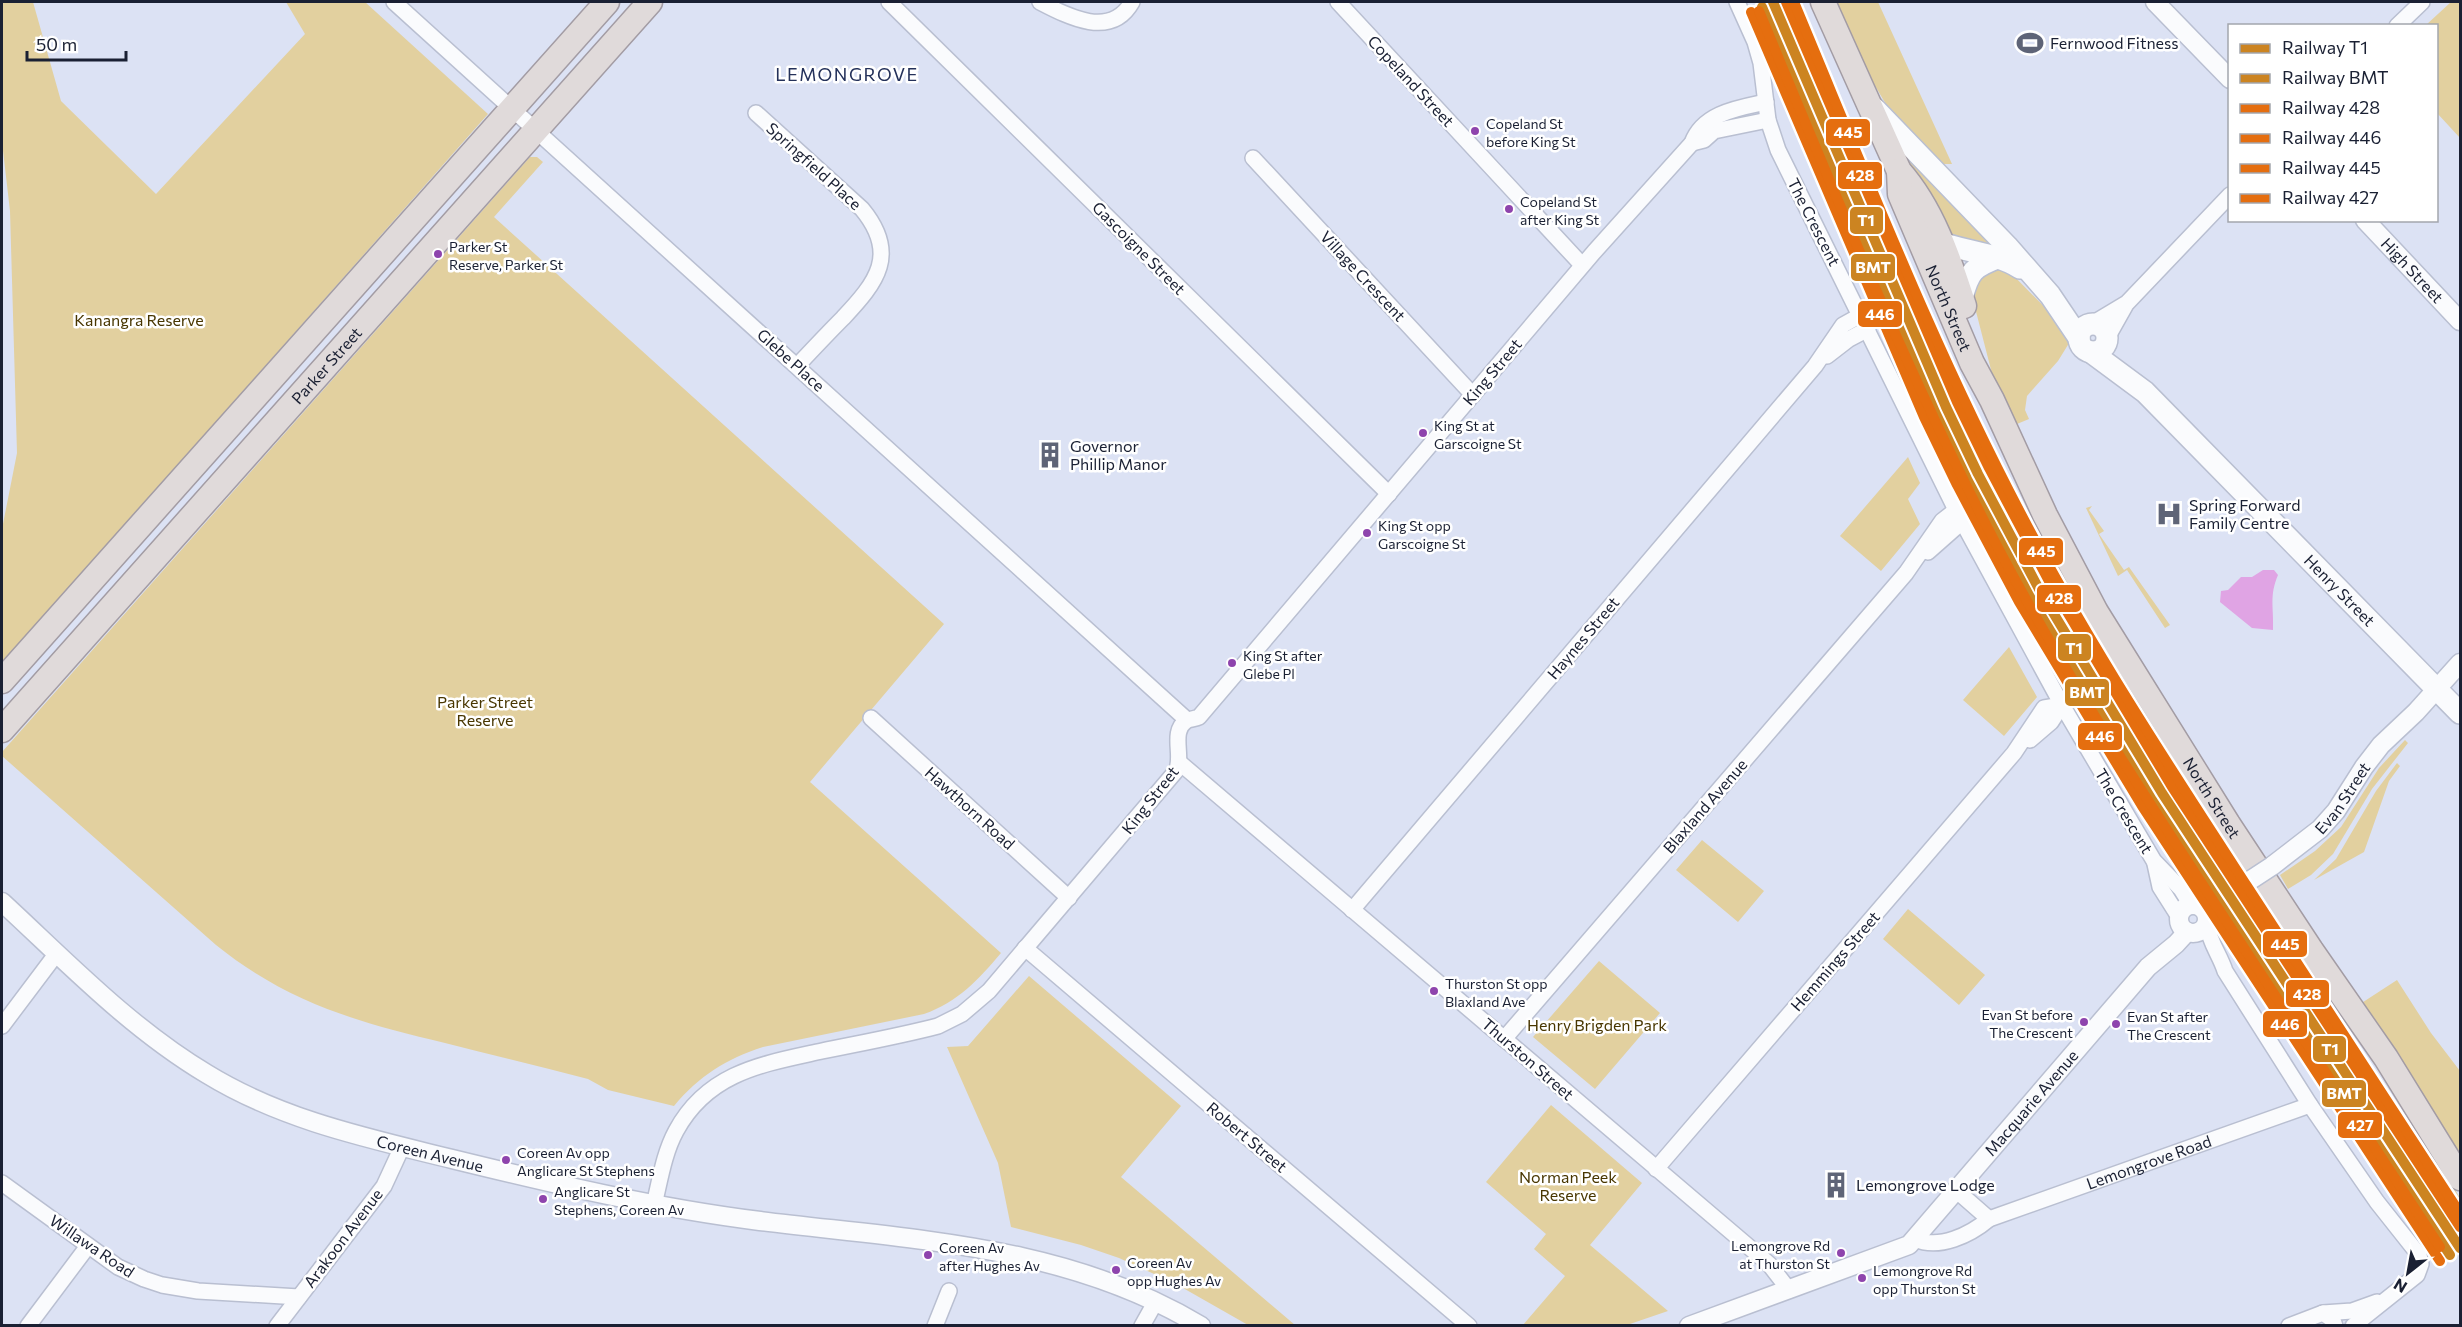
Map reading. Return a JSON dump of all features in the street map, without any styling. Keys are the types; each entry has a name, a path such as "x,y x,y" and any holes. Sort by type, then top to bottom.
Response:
{"highway":[{"name":"Parker Street","path":"2,681 607,2"},
{"name":"Parker Street","path":"2,730 651,2"},
{"path":"1822,2 1899,171 1917,190 1941,243"},
{"path":"1899,171 1900,194 1910,215"},
{"name":"North Street","path":"1910,215 1972,363 1992,400 2045,515 2113,641 2234,833 2386,1058 2460,1178"},
{"name":"North Street","path":"1941,243 1983,362 1992,400"}],"main road":[{"path":"1869,104 2007,246 2031,275"},
{"path":"1910,215 1922,231 1941,243 2000,257 2031,275"},
{"path":"1962,298 1966,283 1975,268 2000,257"},
{"name":"Henry Street","path":"2031,275 2095,336 2142,390 2460,713"}],"street":[{"name":"Glebe Place","path":"394,2 1187,720"},
{"name":"Gascoigne Street","path":"888,2 1389,494"},
{"path":"1040,2 1071,17 1086,22 1100,23 1117,18 1132,2"},
{"name":"Copeland Street","path":"1338,2 1582,266"},
{"name":"The Crescent","path":"1737,2 1755,42 1761,63 1768,120 1785,166 1959,516 2062,705 2154,861 2181,889 2194,916 2220,956 2225,971 2310,1105 2378,1202 2417,1251 2421,1264 2417,1275 2387,1297"},
{"path":"2155,2 2228,78"},
{"path":"2399,24 2422,2"},
{"name":"King Street","path":"654,1205 667,1154 675,1133 696,1104 719,1084 742,1071 762,1064 924,1030 950,1022 981,999 1176,771 1180,763 1179,732 1187,720 1199,717 1582,266 1692,143 1696,132 1710,119 1734,109 1766,102"},
{"name":"Springfield Place","path":"756,113 862,209 873,224 881,246 881,263 873,284 797,366"},
{"name":"King Street","path":"1692,143 1704,140 1714,131 1768,120"},
{"name":"Village Crescent","path":"1253,158 1473,395"},
{"path":"2095,336 2228,196"},
{"name":"High Street","path":"2367,222 2460,321"},
{"name":"Haynes Street","path":"1352,910 1815,366 1843,325 1861,315"},
{"name":"Haynes Street","path":"1815,366 1849,339 1868,329"},
{"name":"Blaxland Avenue","path":"1504,1039 1906,573 1959,516"},
{"name":"Evan Street","path":"2194,916 2272,866 2320,830 2336,811 2372,756 2460,663"},
{"name":"Hemmings Street","path":"1656,1169 2014,753 2051,722 2062,705"},
{"name":"Hawthorn Road","path":"871,718 1069,897"},
{"name":"Thurston Street","path":"1180,763 1769,1264 1789,1290"},
{"name":"Coreen Avenue","path":"2,902 142,1029 222,1083 304,1120 402,1147 654,1205 742,1219 969,1246 1022,1255 1096,1276 1156,1301 1201,1326"},
{"name":"Macquarie Avenue","path":"1915,1239 2148,967 2176,944 2194,916"},
{"name":"Robert Street","path":"1025,948 1469,1326"},
{"path":"2,1026 57,953"},
{"name":"Lemongrove Road","path":"1915,1239 1925,1244 1935,1244 1976,1230 1989,1219 2310,1105"},
{"name":"Arakoon Avenue","path":"278,1326 384,1186 402,1147"},
{"name":"Willawa Road","path":"2,1183 118,1267 162,1285 198,1291 299,1297"},
{"path":"1957,1191 1989,1219"},
{"path":"1689,1326 1904,1248 1915,1239"},
{"path":"28,1326 88,1246"},
{"path":"935,1326 949,1291"},
{"path":"2289,1326 2323,1313 2362,1309 2387,1297"},
{"path":"2353,1326 2387,1297"},
{"path":"1142,1326 1156,1301"},
{"path":"2323,1313 2333,1320 2335,1326"}],"green space":[{"name":"Kanangra Reserve","path":"2,2 33,2 61,101 156,194 305,34 286,2 365,2 488,114 2,664 2,529 17,453 10,211 2,142"},
{"path":"1836,2 1878,2 1952,164 1942,164 1900,128 1874,84"},
{"path":"2451,2 2460,2 2460,138 2438,114 2438,24 2427,24"},
{"path":"1904,152 1997,247 1946,239"},
{"name":"Parker Street Reserve","path":"530,157 537,157 543,162 494,217 944,624 810,782 1001,953 967,989 936,1009 924,1014 763,1047 725,1063 703,1077 674,1106 608,1090 588,1079 382,1027 324,1008 270,982 216,945 2,756 2,752"},
{"path":"1997,267 2011,273 2070,333 2071,340 2058,361 2027,396 2025,410 2029,419 2017,424 2011,411 2005,414 1997,393 1972,296 1975,278"},
{"path":"1908,457 1920,483 1908,499 1920,524 1881,571 1840,536"},
{"path":"2092,506 2089,510 2104,531 2099,534 2124,570 2129,567 2170,625 2165,628 2127,570 2118,576 2086,508"},
{"path":"2009,647 2037,697 2004,736 1963,700"},
{"path":"2405,740 2408,743 2372,789 2333,854 2311,875 2288,889 2280,875 2315,851 2341,827 2379,768"},
{"path":"2397,763 2400,766 2389,781 2364,852 2314,880 2336,859 2376,791"},
{"path":"1702,840 1764,891 1738,922 1676,870"},
{"path":"1908,909 1985,975 1959,1005 1883,939"},
{"name":"Henry Brigden Park","path":"1599,961 1660,1013 1595,1089 1533,1037"},
{"path":"1029,976 1181,1106 1121,1177 1295,1325 1248,1325 1176,1284 1119,1258 1081,1245 1011,1227 998,1163 947,1047 968,1046"},
{"path":"2397,980 2431,1033 2460,1071 2460,1169 2357,1006"},
{"name":"Norman Peek Reserve","path":"1551,1105 1642,1183 1590,1245 1668,1311 1627,1325 1523,1325 1565,1276 1534,1249 1546,1234 1486,1182"},
{"path":"2431,1149 2460,1198 2460,1208 2425,1153"}],"shaded area":[{"path":"2263,570 2274,570 2278,575 2273,596 2273,630 2252,628 2220,602 2221,591 2228,590 2241,577 2252,577"}],"rail line":[{"name":"T1","path":"1773,2 1946,407 1978,474 2040,591 2162,793 2460,1248"},
{"name":"428","path":"1786,2 1957,402 2051,585 2172,787 2460,1227"},
{"name":"445","path":"1794,2 1934,334 1996,465 2054,575 2162,754 2460,1213"},
{"name":"BMT","path":"1762,7 1935,412 1967,479 2030,597 2152,800 2450,1255"},
{"name":"427","path":"1759,11 1901,347 1963,479 2020,589 2126,766 2440,1247"},
{"name":"446","path":"1751,12 1924,417 2019,602 2142,806 2440,1261"}],"place":[{"name":"Fernwood Fitness","path":"2030,43"},
{"name":"Copeland St before King St","path":"1475,131"},
{"name":"Copeland St after King St","path":"1509,209"},
{"name":"Parker St Reserve, Parker St","path":"438,254"},
{"name":"King St at Garscoigne St","path":"1423,433"},
{"name":"Governor Phillip Manor","path":"1050,455"},
{"name":"Spring Forward Family Centre","path":"2169,514"},
{"name":"King St opp Garscoigne St","path":"1367,533"},
{"name":"King St after Glebe Pl","path":"1232,663"},
{"name":"Thurston St opp Blaxland Ave","path":"1434,991"},
{"name":"Evan St before The Crescent","path":"2084,1022"},
{"name":"Evan St after The Crescent","path":"2116,1024"},
{"name":"Coreen Av opp Anglicare St Stephens","path":"506,1160"},
{"name":"Lemongrove Lodge","path":"1836,1185"},
{"name":"Anglicare St Stephens, Coreen Av","path":"543,1199"},
{"name":"Lemongrove Rd at Thurston St","path":"1841,1253"},
{"name":"Coreen Av after Hughes Av","path":"928,1255"},
{"name":"Coreen Av opp Hughes Av","path":"1116,1270"},
{"name":"Lemongrove Rd opp Thurston St","path":"1862,1278"}],"district":[{"name":"LEMONGROVE","path":"847,75"}]}
